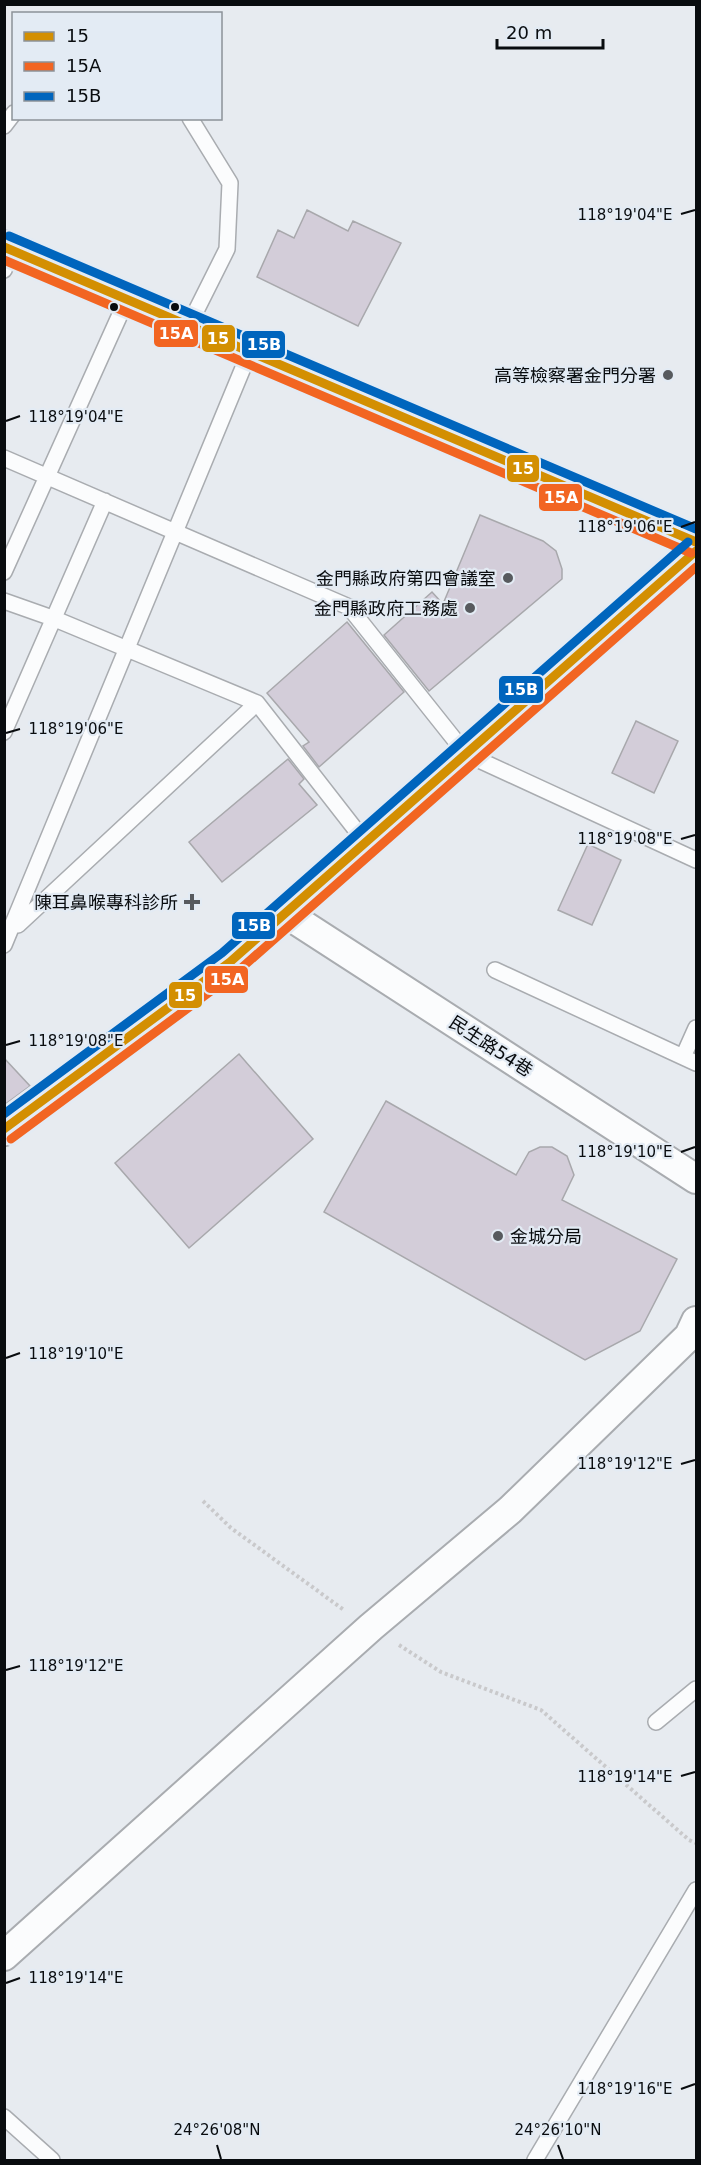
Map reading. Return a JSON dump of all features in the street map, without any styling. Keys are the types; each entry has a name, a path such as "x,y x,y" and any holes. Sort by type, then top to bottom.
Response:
{"main road":[{"path":"7,255 127,299 696,542"},
{"path":"6,1125 230,962 696,551"}],"street":[{"name":"民生路54巷","path":"285,913 696,1179"},
{"path":"4,1956 371,1627 510,1510 689,1336 696,1321"}],"lane":[{"path":"189,325 227,249 230,183 191,120"},
{"path":"4,572 127,299"},
{"path":"4,945 13,930 250,351"},
{"path":"4,458 349,607 466,754 696,860"},
{"path":"4,732 56,619 105,501"},
{"path":"4,601 56,619 257,703 366,843"},
{"path":"13,930 257,703"},
{"path":"495,970 690,1060 696,1028"},
{"path":"656,1722 696,1689"},
{"path":"535,2160 696,1890"},
{"path":"4,2117 52,2160"}],"path":[{"path":"203,1502 231,1528 371,1627 441,1672 541,1710 616,1778 689,1840 696,1843"}],"building":[{"path":"307,210 348,231 353,221 401,243 358,326 257,277 278,230 294,238"},
{"name":"金門縣政府工務處","path":"480,515 543,541 556,551 562,569 562,579 429,691 384,635 432,592 443,604"},
{"path":"347,622 404,692 319,767 303,746 309,742 267,693"},
{"path":"636,721 678,741 654,793 612,773"},
{"path":"288,759 304,779 299,784 317,805 222,882 189,842"},
{"path":"588,844 621,860 592,925 558,910"},
{"path":"239,1054 313,1139 189,1248 115,1163"},
{"path":"4,1058 30,1086 4,1105"},
{"name":"金城分局","path":"386,1101 516,1175 529,1152 540,1147 552,1147 567,1156 574,1175 562,1200 677,1259 640,1331 585,1360 324,1212"}],"transit line":[{"name":"15B","path":"9,236 696,529"},
{"name":"15","path":"4,247 696,542"},
{"name":"15A","path":"4,260 691,553"},
{"name":"15B","path":"4,1114 222,953 688,542"},
{"name":"15","path":"4,1129 230,962 696,551"},
{"name":"15A","path":"11,1139 238,971 696,567"}],"place":[{"name":"高等檢察署金門分署","path":"668,375"},
{"name":"金門縣政府第四會議室","path":"508,578"},
{"name":"金門縣政府工務處","path":"470,608"},
{"name":"陳耳鼻喉專科診所","path":"192,902"},
{"name":"金城分局","path":"498,1236"}]}
